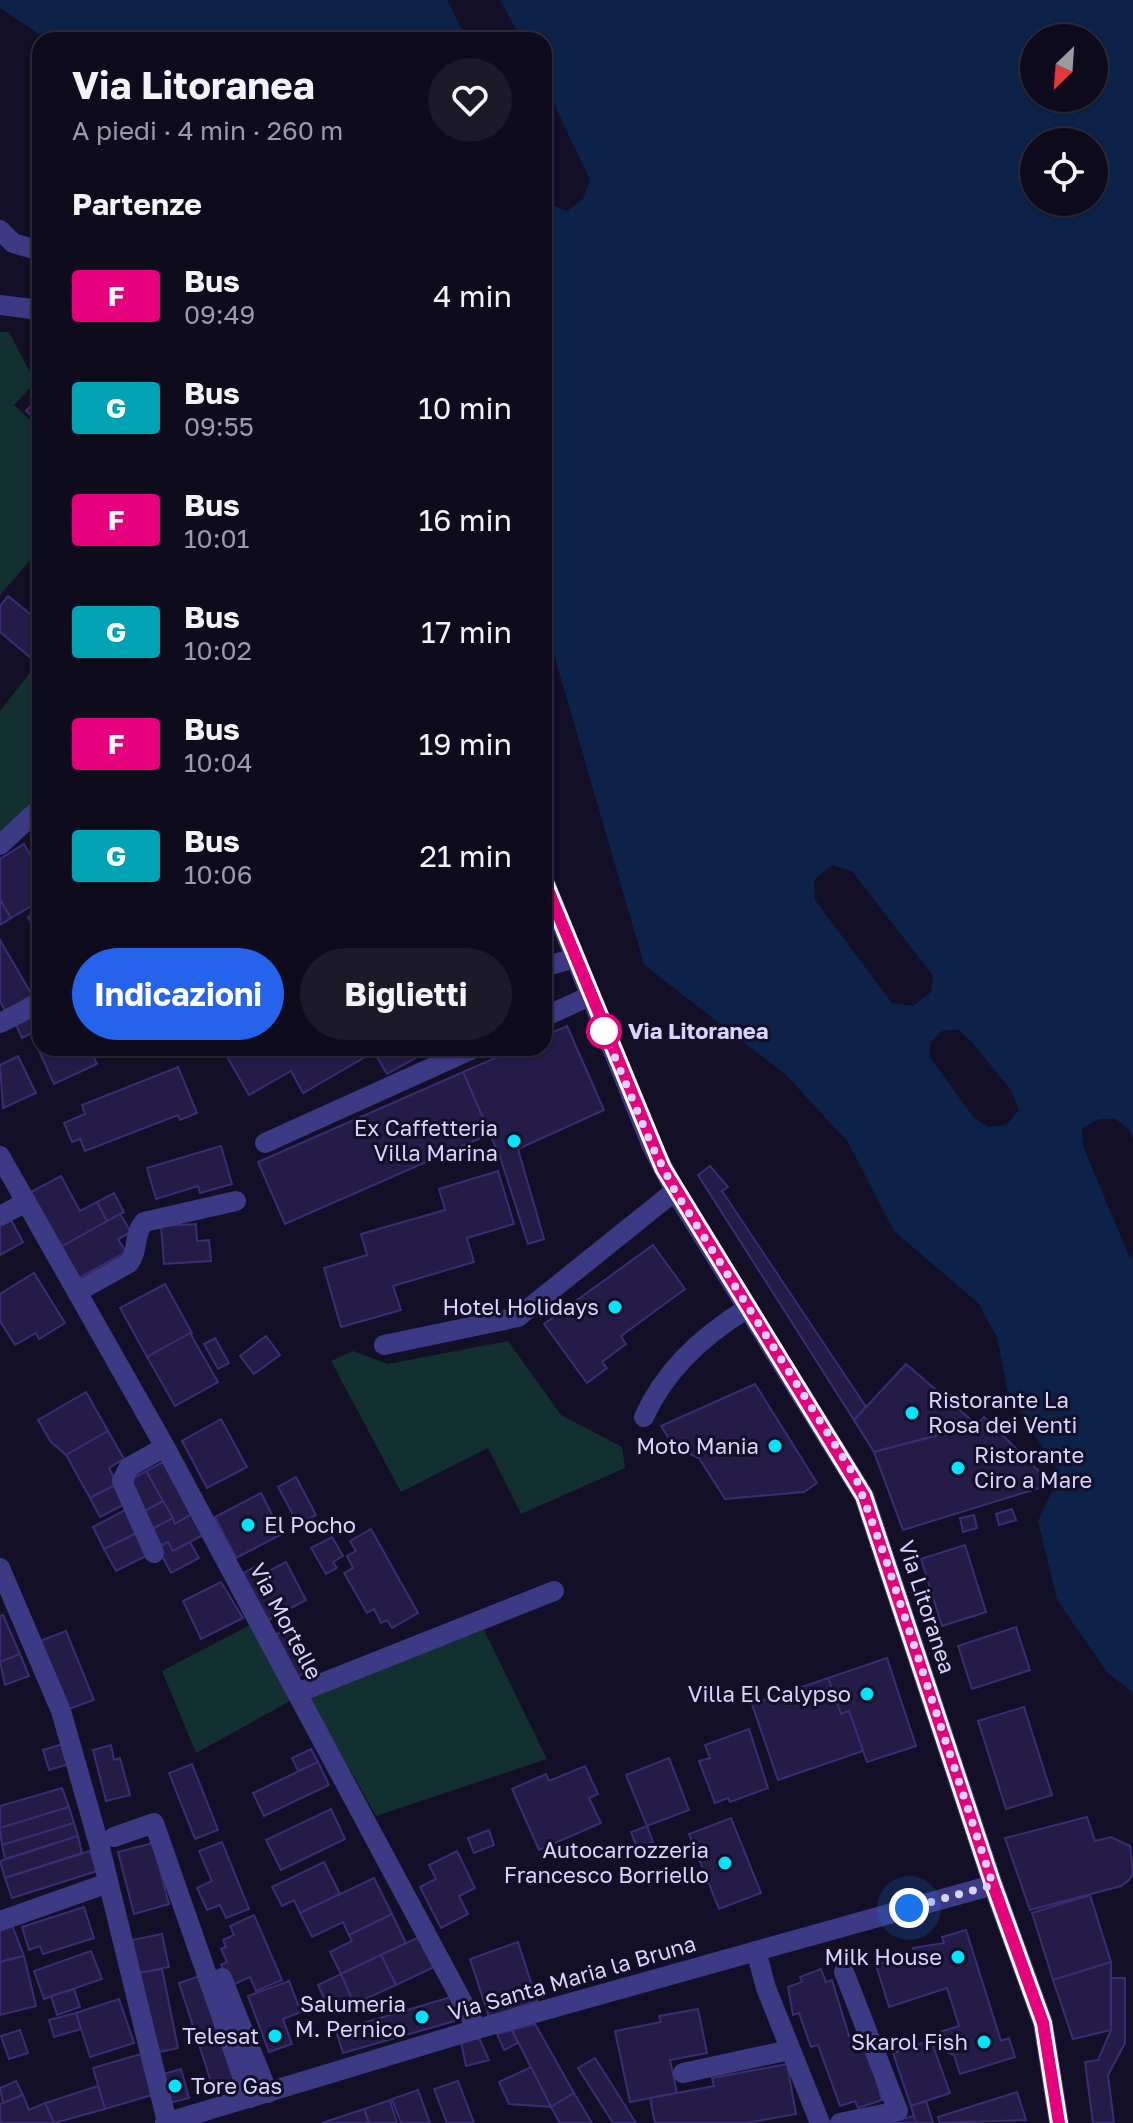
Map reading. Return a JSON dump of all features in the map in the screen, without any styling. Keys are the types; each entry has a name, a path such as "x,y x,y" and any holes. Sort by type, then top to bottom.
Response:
{"street":[{"path":"0,230 13,243 32,249"},
{"path":"0,305 32,309"},
{"path":"0,845 32,815"},
{"name":"Via Litoranea","path":"552,901 651,1144 675,1191 864,1496 993,1885 1043,2023 1059,2123"},
{"path":"552,965 575,958"},
{"path":"552,1013 590,996"},
{"path":"0,1023 32,1007"},
{"path":"265,1143 457,1056"},
{"name":"Via Mortelle","path":"0,1156 165,1447 477,2029"},
{"path":"384,1345 518,1317 675,1191"},
{"path":"77,1292 129,1263 133,1257 136,1231 144,1222 236,1201"},
{"path":"0,1216 26,1202"},
{"path":"644,1417 654,1395 694,1347 748,1308"},
{"path":"154,1553 122,1481 129,1467 165,1447"},
{"path":"1,1571 7,1604 61,1711 108,1883 166,2123"},
{"path":"297,1693 554,1591"},
{"path":"165,1821 227,1993 259,2096"},
{"path":"114,1837 154,1823 259,2096"},
{"path":"0,1921 108,1883"},
{"name":"Via Santa Maria la Bruna","path":"166,2123 477,2029 993,1885"},
{"path":"756,1951 790,2050 820,2123"},
{"path":"844,1972 898,2111 846,2122"},
{"path":"683,2073 790,2050"}],"green space":[{"path":"0,332 9,332 32,376 32,385 14,405 32,422 32,558 0,595"},
{"path":"32,670 32,805 0,835 0,711"},
{"path":"508,1341 561,1415 622,1447 625,1468 521,1514 488,1448 401,1492 331,1361 353,1351 388,1364"},
{"path":"252,1624 292,1700 196,1753 162,1671"},
{"path":"484,1630 547,1759 376,1816 308,1695"}],"water":[{"path":"0,0 1133,0 1133,1693 1107,1672 1057,1600 1038,1521 1056,1483 1057,1470 1008,1393 997,1337 978,1303 894,1231 848,1142 785,1074 644,965 552,649 552,32 35,32 0,8"}],"pier":[{"path":"447,0 500,0 518,32 463,32"},
{"path":"552,100 590,180 583,199 567,211 552,205"},
{"path":"552,649 644,965 708,1015 704,1017 640,967 552,663"},
{"path":"832,865 852,871 933,976 931,992 913,1006 892,1003 815,900 814,880"},
{"path":"958,1030 971,1041 1011,1090 1019,1110 1006,1125 989,1127 974,1118 930,1057 930,1043 942,1031"},
{"path":"1099,1119 1116,1119 1129,1130 1133,1139 1133,1259 1128,1254 1083,1146 1082,1129"}],"building":[{"path":"8,596 32,616 31,658 0,632 0,606"},
{"path":"24,844 32,858 32,906 11,918 0,900 0,859"},
{"path":"0,900 11,918 0,925"},
{"path":"0,940 32,995 5,1011 0,1001"},
{"path":"31,1017 32,1033 22,1038 16,1025"},
{"name":"Ex Caffetteria Villa Marina","path":"567,1026 604,1110 518,1149 544,1239 528,1244 500,1157 463,1072 500,1056 552,1056 552,1033"},
{"path":"18,1056 36,1093 3,1108 0,1065"},
{"path":"41,1056 94,1056 97,1064 54,1084"},
{"path":"227,1056 367,1056 303,1093 291,1071 249,1095"},
{"path":"376,1056 419,1056 387,1074"},
{"path":"178,1067 197,1113 180,1120 178,1115 85,1151 80,1139 72,1142 64,1123 85,1114 82,1105"},
{"path":"463,1072 490,1134 285,1224 258,1162"},
{"path":"221,1146 232,1184 200,1193 198,1186 156,1199 147,1168"},
{"path":"710,1166 728,1187 722,1191 866,1407 854,1420 698,1175"},
{"path":"498,1171 514,1224 467,1238 474,1262 393,1286 401,1310 341,1327 324,1268 367,1255 361,1234 445,1210 439,1189"},
{"path":"61,1176 80,1211 97,1202 107,1221 61,1247 31,1192"},
{"path":"114,1193 124,1212 107,1221 97,1202"},
{"path":"120,1214 131,1232 118,1239 126,1252 79,1278 61,1247"},
{"path":"10,1218 23,1242 0,1255 0,1224"},
{"path":"196,1224 197,1241 209,1240 211,1261 164,1264 161,1226"},
{"name":"Hotel Holidays","path":"653,1245 685,1289 621,1336 626,1344 602,1362 607,1368 587,1383 544,1324"},
{"path":"34,1273 65,1323 39,1339 36,1333 15,1345 0,1321 0,1294"},
{"path":"165,1284 192,1333 147,1357 120,1308"},
{"path":"190,1333 218,1382 175,1406 147,1357"},
{"path":"266,1336 280,1355 254,1374 240,1356"},
{"path":"215,1338 229,1363 218,1369 204,1344"},
{"name":"Ristorante La Rosa dei Venti","path":"906,1364 977,1425 874,1452 854,1420"},
{"path":"755,1384 817,1483 804,1492 725,1499 699,1458 674,1447 661,1426"},
{"path":"86,1392 108,1431 66,1455 51,1442 38,1420"},
{"name":"Ristorante Ciro a Mare","path":"984,1417 1052,1484 903,1530 874,1452 977,1425"},
{"path":"221,1419 247,1467 207,1488 182,1441"},
{"path":"108,1431 124,1459 109,1468 117,1484 90,1498 66,1455"},
{"path":"163,1462 192,1514 175,1524 146,1471"},
{"path":"146,1471 163,1501 143,1512 129,1488 135,1477"},
{"path":"296,1477 316,1515 298,1524 278,1487"},
{"path":"117,1484 127,1503 100,1517 90,1498"},
{"name":"El Pocho","path":"261,1493 282,1534 236,1558 215,1517"},
{"path":"163,1501 173,1518 152,1529 143,1512"},
{"path":"1012,1509 1016,1520 999,1525 996,1514"},
{"path":"125,1510 137,1533 104,1549 93,1527"},
{"path":"192,1514 203,1535 173,1551 168,1542 161,1545 152,1529 173,1518 175,1524"},
{"path":"974,1515 977,1528 963,1532 960,1518"},
{"path":"371,1529 418,1613 392,1628 387,1620 381,1623 374,1609 367,1613 344,1573 353,1568 347,1556 356,1551 350,1541"},
{"path":"137,1533 148,1555 116,1571 104,1549"},
{"path":"332,1537 343,1556 333,1562 337,1568 326,1574 311,1548"},
{"path":"168,1542 173,1551 190,1542 199,1558 171,1573 158,1548"},
{"path":"965,1545 986,1612 942,1626 921,1559"},
{"path":"286,1562 306,1600 267,1621 242,1574 260,1564 265,1573"},
{"path":"221,1582 243,1618 201,1639 183,1601"},
{"path":"3,1615 20,1654 0,1662 0,1616"},
{"path":"291,1627 313,1668 297,1677 275,1635"},
{"path":"1016,1627 1030,1670 972,1689 958,1646"},
{"path":"66,1631 94,1700 69,1709 40,1641"},
{"path":"20,1654 29,1676 5,1685 0,1662"},
{"name":"Villa El Calypso","path":"887,1658 916,1746 867,1762 849,1711 841,1714 828,1678"},
{"path":"828,1678 841,1714 849,1711 863,1751 778,1780 752,1704"},
{"path":"1024,1707 1052,1795 1006,1809 978,1721"},
{"path":"749,1729 768,1788 730,1802 728,1798 715,1803 699,1761 710,1758 705,1745"},
{"path":"63,1744 69,1764 49,1770 43,1750"},
{"path":"111,1745 114,1760 120,1758 130,1795 106,1801 93,1750"},
{"path":"311,1749 318,1762 298,1771 292,1758"},
{"path":"669,1758 689,1810 647,1826 626,1775"},
{"path":"318,1762 329,1785 264,1816 253,1793"},
{"path":"192,1764 218,1830 195,1839 169,1773"},
{"path":"585,1766 598,1794 589,1798 601,1823 539,1850 512,1789 546,1774 549,1781"},
{"path":"62,1788 69,1807 0,1828 0,1806"},
{"path":"69,1807 74,1823 2,1845 0,1828"},
{"path":"331,1809 345,1839 281,1870 266,1840"},
{"path":"1087,1817 1095,1841 1111,1837 1130,1846 1133,1873 1129,1880 1121,1886 1030,1910 1005,1838"},
{"name":"Autocarrozzeria Francesco Borriello","path":"731,1818 761,1893 719,1909 689,1834"},
{"path":"74,1823 78,1836 5,1859 2,1845"},
{"path":"647,1826 653,1842 637,1848 631,1832"},
{"path":"489,1830 494,1845 474,1853 468,1838"},
{"path":"78,1836 82,1853 5,1878 0,1861"},
{"path":"222,1842 249,1909 226,1918 220,1905 207,1910 197,1888 212,1881 199,1851"},
{"path":"153,1843 169,1904 134,1914 118,1852"},
{"path":"90,1851 97,1871 12,1898 5,1878"},
{"path":"457,1851 475,1888 459,1896 468,1914 441,1928 420,1887 436,1879 429,1865"},
{"path":"324,1862 340,1894 300,1913 294,1900 282,1906 272,1887"},
{"path":"374,1878 392,1914 349,1935 343,1922 312,1937 300,1913"},
{"path":"1090,1895 1111,1962 1053,1980 1032,1913"},
{"path":"84,1907 94,1938 43,1954 40,1946 29,1950 22,1927"},
{"path":"392,1914 406,1943 341,1974 330,1952 352,1941 349,1935"},
{"path":"254,1915 282,1980 256,1991 250,1977 230,1986 221,1965 227,1962 221,1949 226,1947 223,1940 234,1935 230,1926"},
{"path":"12,1925 24,1956 0,1962 0,1929"},
{"path":"966,1930 1001,2041 1009,2038 1015,2057 960,2074 954,2055 937,2048 933,2034 959,2026 947,1988 889,2007 876,1965 915,1953 913,1948 944,1943 942,1937"},
{"path":"162,1934 169,1967 139,1973 132,1940"},
{"path":"419,1937 434,1967 396,1985 381,1955"},
{"path":"518,1942 537,2001 489,2017 470,1959"},
{"path":"91,1951 102,1979 44,1999 34,1971"},
{"path":"381,1955 396,1985 354,2004 341,1974"},
{"path":"24,1956 36,2006 0,2015 0,1962"},
{"path":"1111,1962 1111,2030 1073,2039 1053,1980"},
{"path":"162,1969 178,2048 155,2053 139,1973"},
{"path":"821,1969 826,1982 832,1980 849,2036 856,2034 862,2049 867,2048 882,2100 858,2108 855,2101 840,2106 818,2045 811,2047 799,2013 793,2015 788,1987 802,1982 800,1977"},
{"path":"341,1974 354,2004 331,2014 318,1985"},
{"path":"200,1976 235,2084 214,2091 179,1983"},
{"path":"1111,1978 1125,1978 1125,2043 1108,2075 1114,2123 1093,2123 1085,2062 1098,2060 1111,2030"},
{"path":"289,1981 301,2012 283,2019 292,2044 269,2052 248,1996"},
{"path":"74,1989 80,2007 57,2015 51,1996"},
{"path":"451,1997 458,2020 343,2053 336,2031"},
{"path":"119,1999 134,2043 90,2057 76,2013"},
{"path":"698,2009 707,2053 670,2060 677,2093 630,2102 615,2031 661,2022 659,2016"},
{"path":"76,2013 81,2029 54,2037 49,2020"},
{"path":"535,2024 574,2093 551,2107 512,2030"},
{"path":"20,2030 28,2053 9,2059 1,2036"},
{"path":"512,2030 518,2043 504,2050 497,2034"},
{"path":"479,2038 489,2060 466,2066 461,2042"},
{"path":"931,2040 950,2093 911,2106 893,2053"},
{"path":"141,2054 152,2095 105,2109 93,2068"},
{"path":"595,2058 636,2123 613,2123 578,2068"},
{"path":"787,2064 796,2114 747,2123 655,2123 650,2098 714,2086 712,2078"},
{"path":"531,2067 551,2107 509,2104 499,2082"},
{"name":"Tore Gas","path":"181,2069 189,2098 169,2103 161,2075"},
{"path":"16,2081 23,2095 3,2103 0,2088"},
{"path":"458,2081 474,2123 447,2123 434,2089"},
{"path":"98,2086 105,2109 54,2123 45,2103"},
{"path":"418,2090 430,2123 401,2123 392,2099"},
{"path":"1017,2092 1026,2120 940,2123 938,2117"},
{"path":"574,2093 592,2123 560,2123 551,2107"},
{"path":"23,2095 29,2110 45,2103 54,2123 0,2123 0,2104"},
{"path":"390,2100 397,2123 369,2123 364,2109"},
{"path":"926,2101 933,2123 916,2123 911,2106"},
{"path":"364,2109 369,2123 322,2123"},
{"path":"914,2116 916,2123 885,2123"}],"bus line":[{"name":"F","path":"552,900 651,1144 675,1191 856,1478 864,1496 993,1885 1043,2023 1054,2072 1059,2123"}],"place":[{"name":"Via Litoranea","path":"604,1031"},
{"name":"Ex Caffetteria Villa Marina","path":"514,1141"},
{"name":"Hotel Holidays","path":"615,1307"},
{"name":"Ristorante La Rosa dei Venti","path":"912,1413"},
{"name":"Moto Mania","path":"775,1446"},
{"name":"Ristorante Ciro a Mare","path":"958,1468"},
{"name":"El Pocho","path":"248,1525"},
{"name":"Villa El Calypso","path":"867,1694"},
{"name":"Autocarrozzeria Francesco Borriello","path":"725,1863"},
{"name":"Milk House","path":"958,1957"},
{"name":"Salumeria M. Pernico","path":"422,2017"},
{"name":"Telesat","path":"275,2036"},
{"name":"Skarol Fish","path":"984,2042"},
{"name":"Tore Gas","path":"175,2086"}],"route":[{"path":"604,1031 651,1144 675,1191 856,1478 864,1496 993,1885 909,1908"}]}
